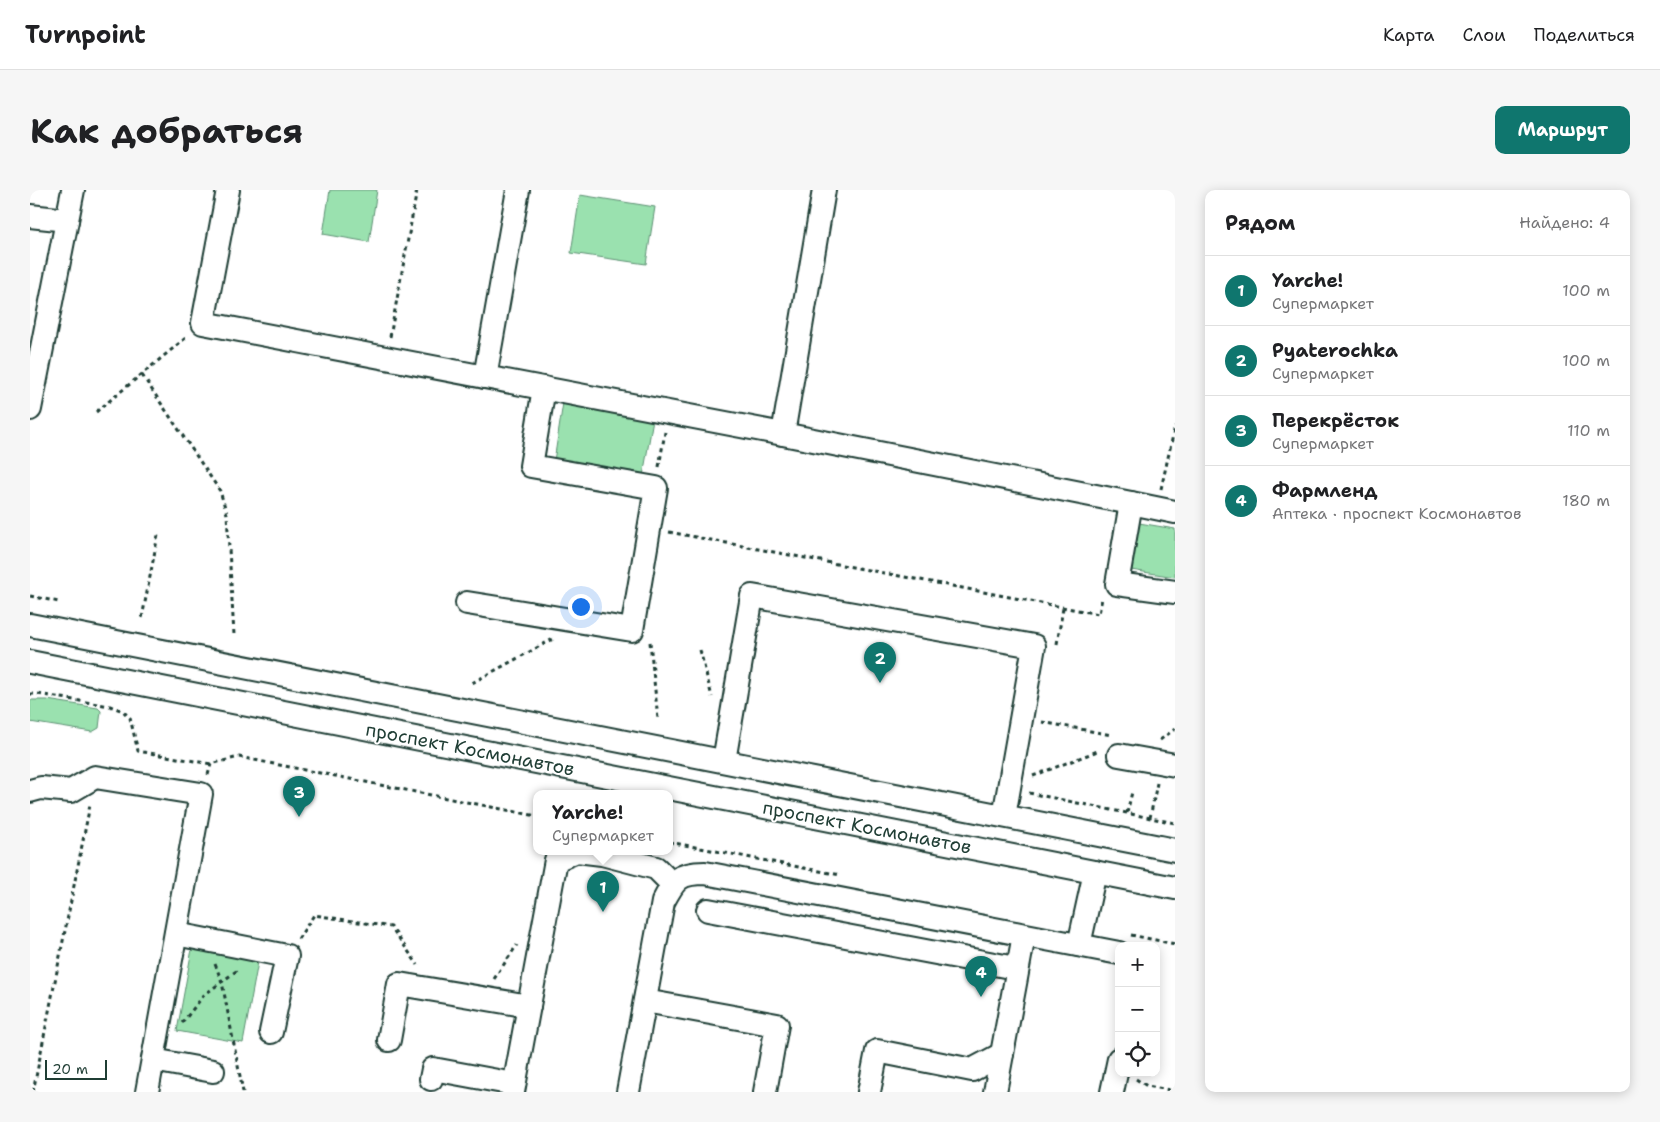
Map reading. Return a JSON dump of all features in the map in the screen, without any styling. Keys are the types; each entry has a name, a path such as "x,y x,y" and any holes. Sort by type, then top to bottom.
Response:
{"street":[{"path":"30,409 74,190"},
{"path":"228,190 203,323 783,434 1166,510"},
{"path":"486,377 518,190"},
{"path":"783,434 824,190"},
{"path":"30,216 67,220"},
{"path":"467,602 632,630 656,488 532,466 544,388"},
{"path":"1131,503 1117,584 1175,592"},
{"path":"724,761 752,596 1034,646 1004,816"},
{"name":"проспект Космонавтов","path":"30,625 1175,850"},
{"name":"проспект Космонавтов","path":"30,662 637,790"},
{"path":"1117,745 1168,764"},
{"path":"30,791 42,788 71,792 95,777 201,794 147,1092"},
{"name":"проспект Космонавтов","path":"673,796 1175,888"},
{"path":"431,1079 433,1069 514,1088 556,860 568,855"},
{"path":"612,855 656,868 672,884"},
{"path":"1079,946 1095,872"},
{"path":"628,1092 663,902 672,884 691,873 706,873 1115,952"},
{"path":"708,910 1010,967"},
{"path":"938,954 944,919"},
{"path":"176,934 287,956 271,1032"},
{"path":"995,1092 1024,935"},
{"path":"389,1040 399,984 529,1006"},
{"path":"645,1001 777,1024 764,1092"},
{"path":"870,1092 877,1050 972,1070 1002,1054"},
{"path":"153,1060 213,1071"},
{"path":"1112,1092 1115,1077"}],"path":[{"path":"386,358 417,190"},
{"path":"96,412 193,333"},
{"path":"142,375 220,492 227,514 234,635"},
{"path":"656,488 668,412"},
{"path":"1166,510 1175,426"},
{"path":"649,529 1099,614"},
{"path":"142,618 158,535"},
{"path":"30,596 59,602"},
{"path":"472,682 585,622"},
{"path":"632,630 649,638 658,719"},
{"path":"30,694 101,705 123,711 130,718 138,751 211,764 239,757 533,815"},
{"path":"1042,722 1117,745"},
{"path":"201,794 211,764"},
{"path":"1150,818 1168,764"},
{"path":"33,1092 95,777"},
{"path":"1009,789 1150,818 1175,821"},
{"path":"1127,813 1132,792"},
{"path":"287,956 314,915 391,927 418,965"},
{"path":"492,983 522,938 541,941"},
{"path":"206,940 222,982 243,1092"},
{"path":"182,1024 204,995 261,951"},
{"path":"1134,1078 1147,1086 1175,1091"}],"green space":[{"path":"330,190 377,190 369,242 323,234"},
{"path":"580,195 655,207 646,264 571,253"},
{"path":"563,403 653,419 643,476 554,461"},
{"path":"1139,523 1175,529 1175,577 1131,570"},
{"path":"30,700 47,700 98,708 101,711 99,728 92,732 30,722"},
{"path":"192,949 258,962 243,1043 177,1031"}],"place":[{"name":"Pyaterochka","path":"880,683"},
{"name":"Перекрёсток","path":"299,817"},
{"name":"Yarche!","path":"603,912"},
{"name":"Фармленд","path":"981,997"}]}
